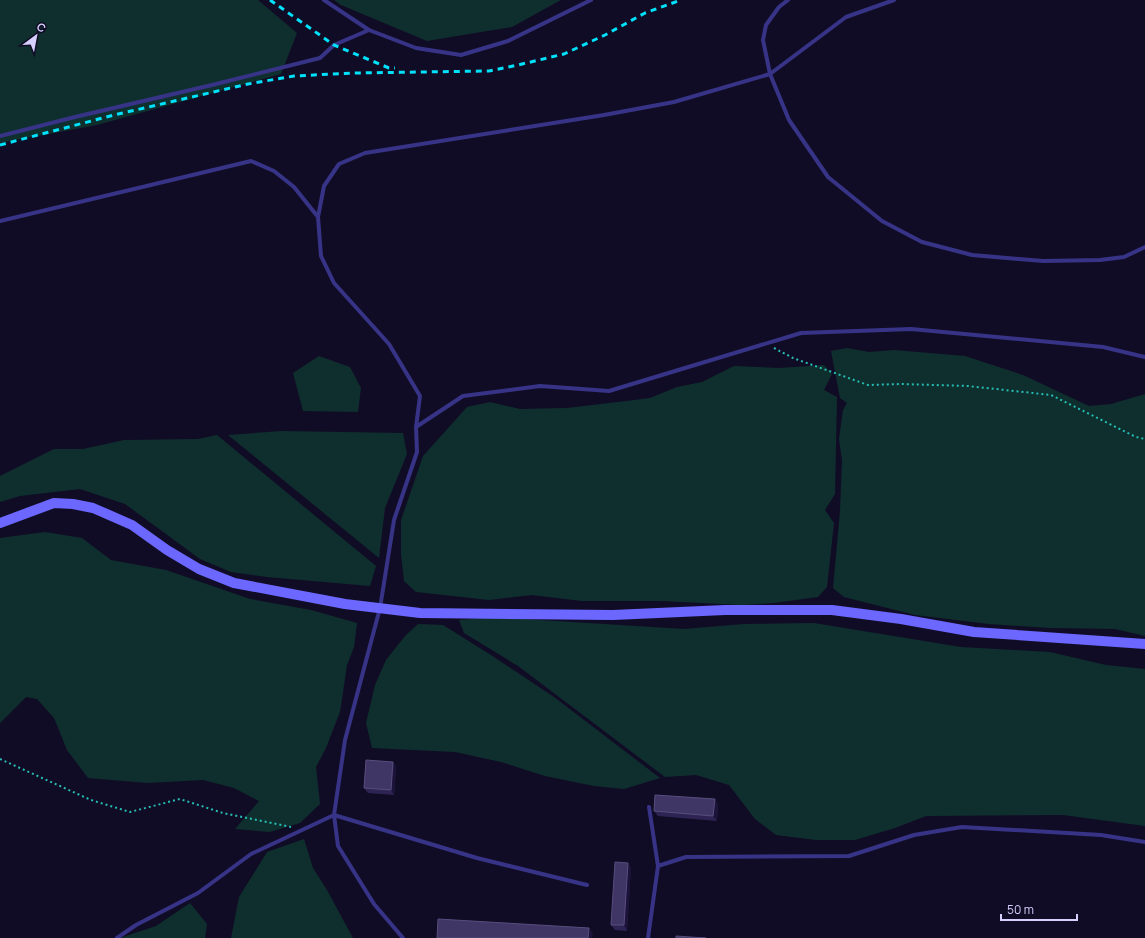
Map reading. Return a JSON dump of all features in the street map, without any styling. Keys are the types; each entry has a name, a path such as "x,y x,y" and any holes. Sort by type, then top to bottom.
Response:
{"street":[{"path":"0,523 54,503 73,504 93,508 132,525 167,550 199,569 234,583 338,602 420,613 613,615 732,610 832,610 901,619 974,632 1145,644"}],"lane":[{"path":"324,0 368,30 416,48 461,55 508,41 591,0"},
{"path":"788,0 779,7 766,25 763,40 770,74 789,120 828,177 882,221 922,242 972,255 1043,261 1100,260 1124,257 1145,248"},
{"path":"404,938 374,904 338,846 334,815 345,740 380,608 394,520 418,452 416,427 420,396 389,344 334,283 321,256 318,217 324,186 340,164 365,152 604,115 674,102 770,74 846,17 894,0"},
{"path":"0,136 320,58 334,45 368,30"},
{"path":"0,221 252,161 274,171 294,187 318,217"},
{"path":"416,427 463,396 540,386 609,391 801,333 911,329 1103,347 1145,357"},
{"path":"648,938 658,866 650,807"},
{"path":"117,938 136,926 198,893 251,854 334,815 477,858 587,885"},
{"path":"658,866 686,857 849,856 914,835 962,827 1100,836 1145,842"}],"path":[{"path":"766,344 793,358 868,385 901,384 968,386 1051,395 1136,437 1145,439"},
{"path":"0,759 91,800 130,812 180,800 223,813 303,830"}],"green space":[{"path":"0,0 258,0 297,33 281,74 97,125 0,143"},
{"path":"334,0 561,0 512,27 427,41 341,5"},
{"path":"847,348 869,352 894,350 965,356 1023,375 1089,406 1111,404 1145,394 1145,636 1115,629 1050,628 989,624 915,615 844,597 833,588 840,511 842,460 839,439 843,410 847,403 840,398 831,351"},
{"path":"319,356 350,367 361,388 358,412 303,411 293,373"},
{"path":"824,365 832,374 824,390 837,397 835,494 825,510 834,523 827,587 818,597 774,603 742,605 662,601 582,601 532,595 489,600 416,592 404,581 401,554 401,520 423,456 467,407 490,402 520,409 567,408 618,402 650,398 677,387 702,382 734,366 779,368"},
{"path":"281,431 403,433 407,454 385,508 379,558 228,435"},
{"path":"217,435 376,566 370,586 267,577 231,572 200,559 125,504 80,489 20,496 0,502 0,476 54,449 83,449 124,440 198,439"},
{"path":"45,532 82,538 111,560 166,570 250,599 311,610 357,623 354,647 347,665 340,712 326,748 316,767 320,804 300,823 270,832 235,829 259,801 234,788 203,780 148,783 88,778 67,750 54,718 37,699 26,697 0,723 0,538"},
{"path":"491,617 684,629 744,624 814,623 961,647 1050,652 1106,665 1145,669 1145,826 1063,815 926,816 895,828 855,840 816,840 776,835 755,819 729,785 696,775 665,777 518,666 464,633 459,620"},
{"path":"418,624 443,625 491,655 554,697 660,778 624,789 594,786 545,776 501,762 455,752 372,748 366,723 375,685 386,660 405,636"},
{"path":"304,839 313,868 327,890 353,938 231,938 239,897 267,852"},
{"path":"190,903 207,924 205,938 120,938 156,926"}],"building":[{"path":"366,760 393,762 391,790 364,788"},
{"path":"655,795 715,799 713,816 654,811"},
{"path":"615,862 628,863 624,925 611,925"},
{"path":"438,919 589,928 588,938 437,938"},
{"path":"676,936 706,938 676,938"}],"railway":[{"path":"270,0 334,45 389,68 395,68"},
{"path":"0,145 114,115 248,84 294,76 353,73 489,71 518,65 564,54 605,35 645,13 681,0"}]}
